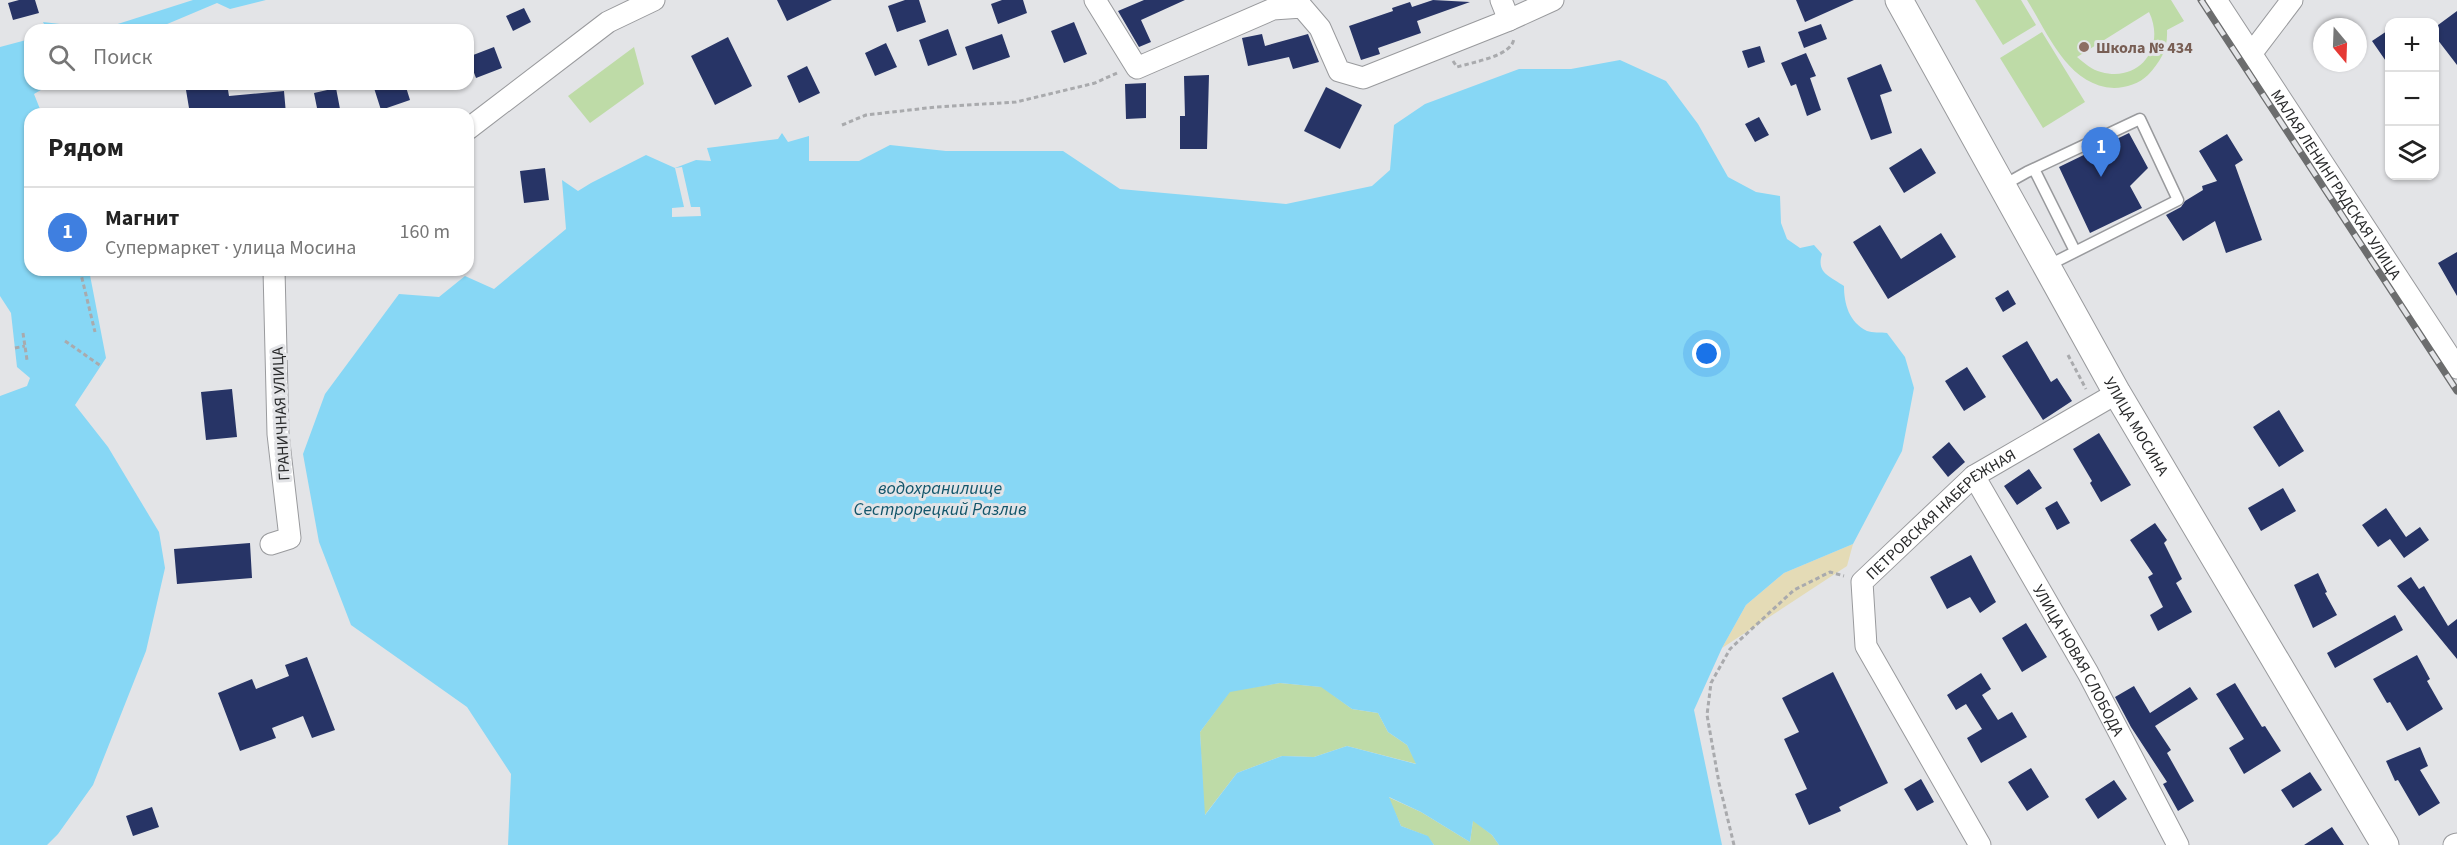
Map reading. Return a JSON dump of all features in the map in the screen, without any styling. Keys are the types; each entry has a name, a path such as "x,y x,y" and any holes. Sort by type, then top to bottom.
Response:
{"street":[{"path":"474,124 608,22 654,0"},
{"path":"1095,0 1137,68 1273,9 1302,7 1320,28 1339,70 1364,78 1553,0"},
{"path":"1500,0 1509,20"},
{"name":"УЛИЦА МОСИНА","path":"1899,0 2117,393 2385,845"},
{"name":"МАЛАЯ ЛЕНИНГРАДСКАЯ УЛИЦА","path":"2216,0 2457,368"},
{"path":"2251,54 2292,0"},
{"name":"ГРАНИЧНАЯ УЛИЦА","path":"271,544 290,538 278,434 274,276"},
{"name":"ПЕТРОВСКАЯ НАБЕРЕЖНАЯ","path":"1980,845 1866,645 1862,582 1974,476 2117,393"},
{"name":"УЛИЦА НОВАЯ СЛОБОДА","path":"1974,476 2088,673 2178,845"}],"lane":[{"path":"2002,187 2034,169 2140,119 2178,200 2047,266"},
{"path":"2034,169 2075,251"}],"path":[{"path":"842,125 866,115 936,107 1016,102 1095,82 1137,68"},
{"path":"81,276 95,332"},
{"path":"22,333 27,360"},
{"path":"65,341 100,366"},
{"path":"15,348 25,346"},
{"path":"1734,845 1719,783 1707,715 1711,683 1730,649 1794,591 1830,572 1862,582"}],"green space":[{"path":"1975,0 2021,0 2036,25 2003,45"},
{"path":"2027,0 2171,0 2184,21 2167,30 2163,54 2148,75 2132,84 2114,88 2098,85 2072,69 2052,43","holes":["2149,12 2153,25 2152,49 2138,67 2127,72 2115,74 2098,71 2077,57"]},
{"path":"2042,32 2085,102 2043,128 2000,58"},
{"path":"634,47 644,84 590,123 568,96"},
{"path":"1280,683 1322,687 1352,709 1378,713 1388,732 1407,745 1417,764 1347,746 1314,757 1282,756 1237,773 1204,816 1200,732 1230,691"},
{"path":"1388,797 1421,812 1470,842 1473,820 1492,835 1499,845 1434,845 1427,836 1401,826"}],"sand":[{"path":"1853,544 1847,566 1722,648 1746,605 1784,573"}],"water":[{"path":"193,0 266,0 230,9 217,3 167,24 118,24"},
{"path":"24,41 24,90 41,90 34,94 40,108 24,108 24,276 90,276 106,358 75,405 108,447 159,532 165,568 146,651 93,785 58,834 47,845 0,845 0,396 27,386 30,378 17,367 11,313 0,296 0,47"},
{"name":"водохранилище Сестрорецкий Разлив","path":"1620,60 1666,81 1698,124 1728,177 1756,192 1780,196 1781,223 1787,239 1800,248 1814,245 1822,254 1823,270 1844,286 1845,299 1852,318 1867,331 1887,333 1905,357 1914,388 1902,451 1853,544 1784,573 1746,605 1722,648 1694,710 1722,845 1499,845 1492,835 1473,821 1470,842 1421,812 1389,797 1401,826 1428,836 1434,845 508,845 511,774 467,707 351,625 319,542 303,454 325,394 399,294 439,297 465,276 494,289 566,229 562,180 578,191 646,155 675,168 696,160 711,161 707,148 778,139 782,133 788,142 809,136 809,161 859,161 890,145 946,151 1063,151 1120,189 1286,204 1372,186 1390,170 1394,125 1425,104 1519,69 1571,69","holes":["1280,683 1321,687 1352,709 1378,713 1388,732 1407,745 1416,764 1347,746 1314,757 1282,756 1237,773 1205,815 1200,732 1230,692"]}],"pier":[{"path":"682,167 691,207 700,207 701,216 672,217 672,208 684,207 675,168"}],"building":[{"path":"35,0 39,13 13,20 8,3"},
{"path":"777,0 832,0 787,21"},
{"path":"905,0 919,0 926,22 897,32 888,6"},
{"path":"1002,0 1023,0 1027,13 998,24 991,4"},
{"path":"1144,0 1185,0 1141,20 1151,42 1139,47 1118,11"},
{"path":"1433,0 1470,2 1417,21 1421,33 1378,48 1380,54 1361,60 1349,26 1393,11 1392,8 1410,2 1412,7"},
{"path":"1796,0 1854,0 1805,22"},
{"path":"524,8 531,22 513,31 506,16"},
{"path":"2457,11 2457,65 2439,42 2439,24"},
{"path":"1074,22 1087,54 1064,63 1051,31"},
{"path":"1821,24 1827,39 1804,48 1798,32"},
{"path":"948,29 957,55 928,66 919,40"},
{"path":"2385,32 2385,60 2372,41"},
{"path":"1002,34 1010,57 973,70 965,47"},
{"path":"1262,34 1265,46 1308,34 1319,62 1293,69 1289,57 1248,66 1242,38"},
{"path":"728,37 752,86 715,105 691,56"},
{"path":"886,43 897,67 875,76 865,53"},
{"path":"1760,46 1765,62 1748,68 1742,51"},
{"path":"494,47 502,68 476,78 474,55"},
{"path":"1806,53 1816,76 1810,78 1821,110 1807,116 1796,84 1791,86 1781,63"},
{"path":"1881,64 1892,91 1880,95 1892,133 1871,140 1847,78"},
{"path":"807,66 820,93 799,103 787,76"},
{"path":"1209,75 1207,149 1180,149 1180,116 1185,116 1184,76"},
{"path":"1146,83 1146,118 1126,119 1125,84"},
{"path":"1326,87 1362,105 1340,149 1304,131"},
{"path":"186,90 228,90 229,96 284,91 285,108 189,108"},
{"path":"336,90 340,108 317,108 314,93"},
{"path":"375,90 407,90 410,100 380,108"},
{"path":"1759,117 1769,135 1755,142 1745,124"},
{"path":"2129,133 2148,168 2130,186 2142,208 2090,233 2059,167"},
{"path":"2227,134 2243,160 2235,165 2262,240 2226,253 2215,221 2183,241 2166,215 2203,190 2202,186 2217,181 2199,151"},
{"path":"1921,148 1936,173 1904,193 1889,168"},
{"path":"545,168 549,200 524,203 520,171"},
{"path":"1880,225 1901,259 1941,233 1956,257 1888,299 1853,242"},
{"path":"2457,252 2457,296 2438,263"},
{"path":"2008,290 2016,304 2003,312 1995,298"},
{"path":"2027,341 2051,382 2057,378 2072,401 2043,420 2002,356"},
{"path":"1967,367 1986,397 1964,411 1945,381"},
{"path":"232,389 237,437 206,440 201,392"},
{"path":"2279,410 2304,451 2279,467 2253,427"},
{"path":"2099,433 2131,485 2101,502 2090,483 2092,481 2073,449"},
{"path":"1949,442 1965,462 1948,477 1932,457"},
{"path":"2029,469 2042,488 2017,505 2004,486"},
{"path":"2283,488 2296,511 2261,531 2248,508"},
{"path":"2057,501 2070,523 2057,530 2045,508"},
{"path":"2386,508 2406,537 2420,527 2429,540 2404,558 2390,539 2378,547 2362,525"},
{"path":"2155,523 2167,540 2164,543 2182,579 2176,583 2192,612 2158,631 2150,615 2163,607 2148,577 2153,574 2130,540"},
{"path":"250,543 252,578 177,584 174,549"},
{"path":"1971,555 1996,602 1980,613 1970,597 1947,609 1930,577"},
{"path":"2318,573 2327,592 2325,593 2337,615 2313,628 2294,585"},
{"path":"2411,577 2419,589 2424,586 2448,626 2457,619 2457,659 2397,586"},
{"path":"2395,615 2403,630 2335,668 2327,653"},
{"path":"2026,623 2047,657 2022,672 2002,638"},
{"path":"2417,655 2430,679 2427,681 2443,709 2407,731 2373,679"},
{"path":"307,657 335,730 312,738 303,716 272,728 276,738 240,751 218,693 252,679 256,689 289,676 285,665"},
{"path":"1833,672 1888,783 1839,807 1841,811 1809,825 1795,794 1807,789 1784,739 1799,732 1782,698"},
{"path":"1981,673 1991,689 1982,695 1998,720 2012,712 2027,737 1981,763 1967,738 1982,729 1966,704 1956,710 1947,695"},
{"path":"2235,683 2262,727 2265,726 2281,751 2244,774 2229,748 2244,739 2216,694"},
{"path":"2134,686 2150,713 2190,687 2198,699 2155,726 2171,750 2167,753 2194,801 2178,811 2163,784 2167,782 2131,727 2115,697"},
{"path":"2420,747 2428,766 2420,770 2440,803 2419,816 2398,780 2395,781 2386,761"},
{"path":"2031,768 2049,797 2027,811 2008,782"},
{"path":"2310,772 2322,790 2293,808 2281,790"},
{"path":"1921,779 1934,802 1917,811 1904,789"},
{"path":"2114,780 2127,799 2098,819 2085,799"},
{"path":"152,807 159,827 133,836 126,816"},
{"path":"2332,827 2344,845 2304,845"}],"railway":[{"path":"2201,0 2457,391"}],"place":[{"name":"Школа № 434","path":"2084,47"},
{"name":"Магнит","path":"2101,177"}]}
